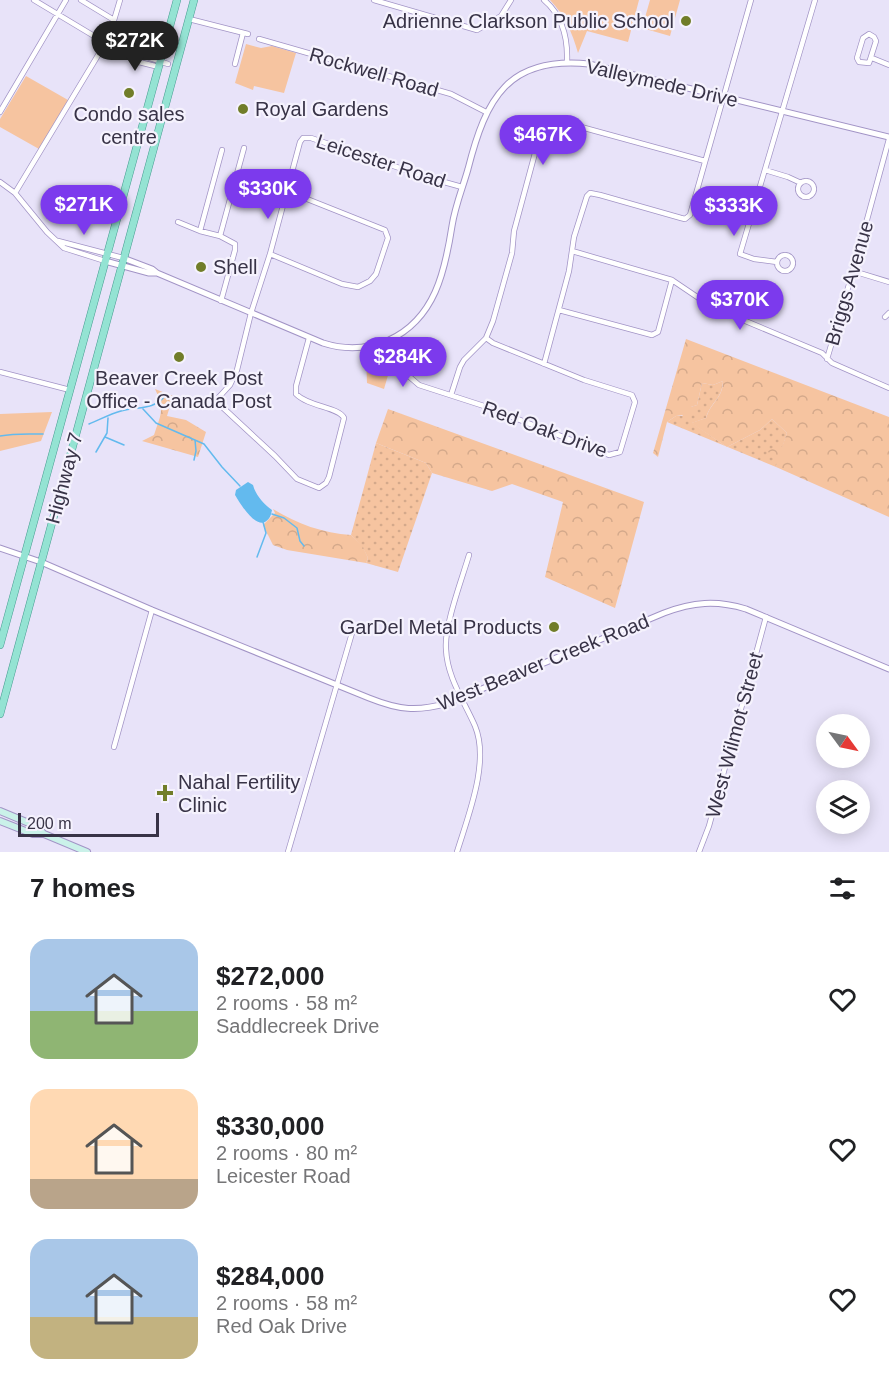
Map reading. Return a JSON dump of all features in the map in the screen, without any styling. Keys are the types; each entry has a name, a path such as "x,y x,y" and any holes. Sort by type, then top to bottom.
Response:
{"main road":[{"name":"Highway 7","path":"0,645 28,558 106,257 177,0"},
{"name":"Highway 7","path":"0,714 194,0"},
{"path":"0,811 36,826 44,834 87,852"},
{"path":"0,821 33,834 44,834"}],"street":[{"path":"34,0 105,44 127,54 132,53 160,64 168,64"},
{"path":"0,112 66,0"},
{"path":"81,0 114,20"},
{"path":"15,194 105,44 120,0"},
{"path":"374,0 477,30 501,16 511,0"},
{"path":"544,0 554,10 562,26 567,43 567,62"},
{"path":"544,363 569,271 584,201 590,193 685,219 692,210 751,0"},
{"path":"777,262 754,259 740,254 815,0"},
{"path":"189,20 246,34 235,64"},
{"path":"869,34 876,41 872,58 869,63 864,64 857,58 863,38 869,34"},
{"name":"Rockwell Road","path":"259,39 451,94 486,112"},
{"path":"872,58 889,65"},
{"name":"Valleymede Drive","path":"106,257 149,273 157,273 309,338 342,348 375,345 411,327 422,316 432,300 449,249 452,226 474,144 486,112 497,95 514,79 540,66 567,62 600,67 723,98 841,124 889,138"},
{"path":"451,395 464,360 486,338 493,321 512,253 514,231 532,161 538,142 551,128 570,124 705,161"},
{"name":"Leicester Road","path":"309,338 296,386 296,394 301,399 319,407 338,411 344,418 326,483 319,488 297,479 219,404 219,397 234,378 300,142 306,137 462,187"},
{"name":"Briggs Avenue","path":"827,359 889,138"},
{"path":"220,236 244,148"},
{"path":"200,231 222,150"},
{"path":"765,170 801,183"},
{"path":"0,182 15,194 47,232 58,241 106,257"},
{"path":"270,255 342,284 358,287 370,281 376,274 388,238 385,230 287,191"},
{"path":"178,222 231,240 235,244 236,250 221,301"},
{"path":"572,251 672,280 712,307 822,353 832,363 889,388"},
{"path":"853,271 889,282"},
{"path":"559,310 652,335 658,332 672,280"},
{"name":"Red Oak Drive","path":"388,340 404,372 410,379 429,390 451,395 602,453 609,455 620,452 635,402 632,395 584,380 493,344 486,338"},
{"path":"0,372 71,390"},
{"name":"West Beaver Creek Road","path":"0,548 41,562 338,686 385,704 411,710 435,707 461,698 687,605 705,602 730,604 766,617 889,669"},
{"path":"457,852 480,763 477,733 449,668 446,647 469,555"},
{"path":"114,747 152,610"},
{"name":"West Wilmot Street","path":"699,852 709,826 766,617"},
{"path":"288,852 352,633"}],"green space":[{"path":"550,0 639,0 628,42 587,31 578,53 567,25"},
{"path":"650,0 680,0 670,36 642,28"},
{"path":"246,44 261,48 272,46 296,53 284,93 254,86 253,90 235,83"},
{"path":"26,76 68,100 39,149 0,127 0,119"},
{"path":"686,339 889,417 889,517 776,467 777,460 766,450 782,447 787,433 772,419 760,430 727,447 691,423 706,418 721,392 723,381 713,385 702,383 697,405 691,407 691,414 676,416 667,422 658,457 653,453"},
{"path":"385,350 391,365 384,389 367,383 366,355"},
{"path":"723,381 721,392 706,418 692,423 726,446 667,422 676,416 682,416 691,407 697,405 702,383 713,385"},
{"path":"155,389 173,396 167,416 186,420 206,432 198,457 142,441 154,435 160,417 161,407"},
{"path":"388,409 644,502 615,608 545,577 563,502 512,484 492,491 432,473 426,463 376,443"},
{"path":"52,412 41,441 0,451 0,414"},
{"path":"772,419 787,433 776,467 727,447 760,430"},
{"path":"376,443 426,463 432,473 398,572 366,563 368,558 363,548 351,535"},
{"path":"273,509 310,527 351,535 363,547 368,558 366,563 287,550 273,545 263,525 275,513"}],"water":[{"path":"248,482 253,485 260,499 272,510 265,522 261,523 252,518 235,495 236,490"}],"waterway":[{"path":"89,424 121,411 150,406 165,396"},
{"path":"143,409 156,423 204,444 240,486"},
{"path":"96,452 107,433 108,418"},
{"path":"0,436 43,434"},
{"path":"105,437 124,445"},
{"path":"194,460 195,440"},
{"path":"272,514 284,518 297,528 300,541 304,546"},
{"path":"257,557 266,533 263,522"}],"place":[{"name":"Adrienne Clarkson Public School","path":"686,21"},
{"name":"Condo sales centre","path":"129,93"},
{"name":"Royal Gardens","path":"243,109"},
{"name":"Shell","path":"201,267"},
{"name":"Beaver Creek Post Office - Canada Post","path":"179,357"},
{"name":"GarDel Metal Products","path":"554,627"},
{"name":"Nahal Fertility Clinic","path":"165,793"}]}
